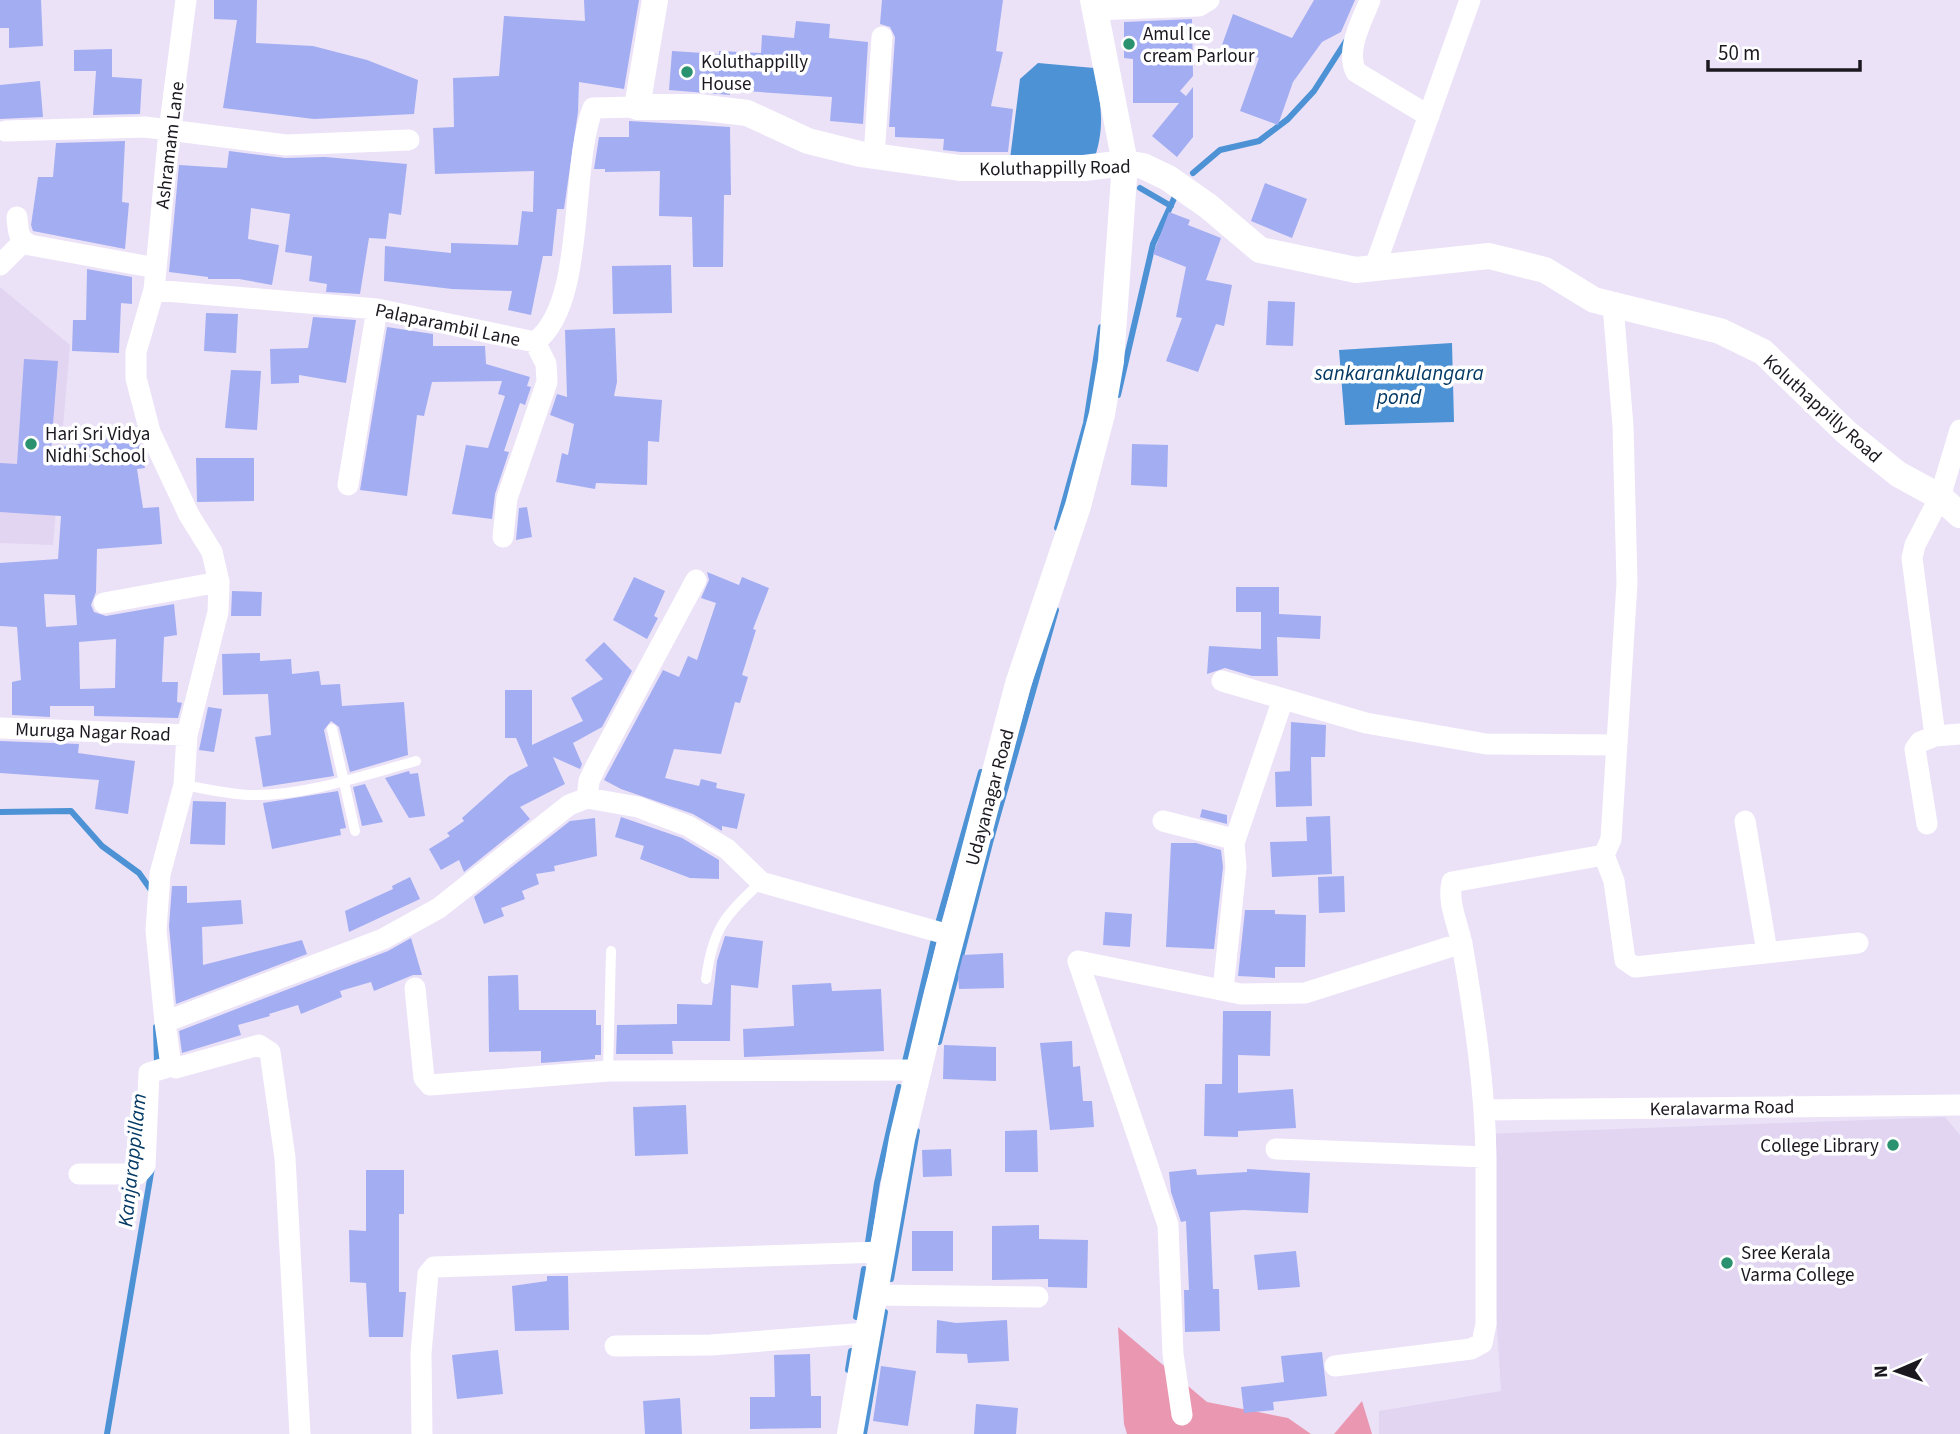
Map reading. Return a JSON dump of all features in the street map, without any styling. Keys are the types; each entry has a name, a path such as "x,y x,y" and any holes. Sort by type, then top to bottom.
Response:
{"street":[{"name":"Ashramam Lane","path":"79,1174 138,1174 145,1166 161,1069 165,1022 156,930 160,874 184,785 187,735 218,612 219,582 212,552 189,515 150,432 136,378 136,352 154,290 169,131 186,0"},
{"path":"637,107 655,0"},
{"path":"1094,5 1199,6 1209,0"},
{"path":"1370,0 1352,52 1352,65 1356,72 1429,116"},
{"path":"1374,269 1470,0"},
{"name":"Udayanagar Road","path":"850,1434 902,1139 1018,684 1078,506 1102,414 1111,361 1125,163 1094,5"},
{"path":"874,156 883,37"},
{"name":"Koluthappilly Road","path":"637,107 697,107 747,113 808,141 874,156 960,168 1084,168 1125,163 1143,166 1168,178 1208,206 1260,250 1356,270 1489,256 1545,270 1594,300 1720,331 1763,352 1846,432 1898,474 1940,496 1960,515"},
{"name":"Palaparambil Lane","path":"154,290 377,309 535,342 552,325 566,288 579,207 578,185 586,126 593,108 637,107"},
{"path":"6,131 145,127 286,145 409,140"},
{"path":"17,217 23,242"},
{"path":"23,242 156,268"},
{"path":"0,265 23,242"},
{"path":"1604,855 1611,839 1628,583 1623,426 1613,305"},
{"path":"348,485 377,309"},
{"path":"503,537 507,498 547,382 546,364 535,342"},
{"path":"1935,736 1912,558 1915,545 1940,496 1960,430"},
{"path":"587,798 589,782 602,755 696,580"},
{"path":"104,603 219,582"},
{"path":"1222,681 1366,723 1486,744 1617,745"},
{"path":"1223,990 1237,867 1234,843 1283,699"},
{"name":"Muruga Nagar Road","path":"0,728 187,735"},
{"path":"1927,824 1915,749 1920,742 1935,736 1960,734"},
{"path":"165,1022 383,939 439,908 569,804 587,798 638,807 688,826 727,849 761,882 953,936"},
{"path":"1163,821 1229,838 1234,843"},
{"path":"1745,821 1767,952"},
{"path":"1335,1366 1471,1349 1482,1343 1486,1324 1485,1110 1462,943 1450,897 1452,882 1604,855"},
{"path":"1604,855 1612,871 1625,960 1629,965 1636,967 1858,943"},
{"path":"1182,1415 1174,1354 1168,1225 1078,961 1241,994 1305,993 1462,943"},
{"path":"415,988 424,1078 430,1085 608,1071 921,1070"},
{"path":"161,1069 186,1068 259,1045 270,1052 285,1158 300,1434"},
{"name":"Keralavarma Road","path":"1485,1110 1960,1105"},
{"path":"1276,1149 1486,1157"},
{"path":"422,1434 421,1353 428,1274 434,1267 881,1252"},
{"path":"873,1295 1038,1297"},
{"path":"615,1346 712,1345 867,1333"}],"lane":[{"path":"332,729 346,780 355,831"},
{"path":"184,785 250,795 271,794 346,780 416,761"},
{"path":"706,979 711,945 717,931 761,882"},
{"path":"608,1071 611,951"}],"shaded area":[{"name":"Hari Sri Vidya Nidhi School","path":"0,287 70,345 53,545 0,543"},
{"name":"Sree Kerala Varma College","path":"1945,1117 1960,1135 1960,1434 1379,1434 1379,1411 1501,1391 1485,1134"},
{"path":"1118,1327 1207,1402 1288,1418 1311,1434 1127,1434 1124,1424"},
{"path":"1362,1401 1372,1434 1334,1434"}],"water":[{"path":"1038,63 1094,68 1101,126 1093,163 1010,159 1020,79"},
{"name":"sankarankulangara pond","path":"1452,343 1454,422 1345,425 1339,350"}],"building":[{"path":"0,0 41,0 43,46 9,48 9,28 0,28"},
{"path":"214,0 257,0 256,43 313,46 367,60 418,80 414,114 314,119 223,108 237,20 214,19"},
{"path":"584,0 639,0 624,89 579,82 578,112 564,209 557,209 552,256 543,256 531,315 508,310 512,291 452,289 384,281 385,246 451,253 451,243 518,245 522,211 533,212 534,171 435,174 433,128 454,127 453,78 499,76 504,16 585,21"},
{"path":"882,0 1003,0 996,51 1003,52 991,106 1013,109 1008,152 943,150 944,139 895,137 895,127 889,127 895,37 890,27 880,24"},
{"path":"1314,0 1355,0 1341,32 1322,42 1293,82 1278,125 1240,111 1259,58 1222,45 1233,14 1292,38"},
{"path":"1192,19 1193,76 1180,91 1186,96 1193,87 1193,137 1177,157 1152,136 1179,103 1133,103 1133,59 1124,58 1124,22"},
{"path":"796,21 830,24 829,38 868,42 863,124 830,121 832,97 730,90 730,95 669,90 672,51 761,53 762,35 794,38"},
{"path":"112,49 112,77 142,79 140,114 93,115 96,71 74,71 74,50"},
{"path":"40,81 43,117 0,119 0,85"},
{"path":"629,121 730,127 731,195 724,195 723,267 693,267 692,217 659,216 660,171 605,172 605,169 594,169 599,137 629,137"},
{"path":"125,141 122,202 129,203 125,249 33,231 31,225 38,177 53,177 56,143"},
{"path":"229,151 285,158 325,157 407,164 401,215 389,213 386,239 369,238 360,294 326,292 327,284 309,281 312,256 285,252 290,214 251,208 248,239 279,245 272,285 169,272 179,165 227,168"},
{"path":"1265,183 1307,199 1292,238 1251,221"},
{"path":"1169,212 1190,220 1188,225 1221,238 1206,280 1232,285 1224,326 1216,324 1198,372 1166,361 1182,318 1176,317 1186,267 1153,254"},
{"path":"671,265 672,313 613,314 612,266"},
{"path":"87,269 132,277 132,304 121,303 119,353 72,351 73,320 86,320"},
{"path":"1268,301 1295,302 1293,346 1266,345"},
{"path":"206,313 238,314 236,353 204,351"},
{"path":"313,317 356,320 346,383 299,375 299,383 271,384 270,349 308,348"},
{"path":"387,327 433,334 433,346 485,346 486,364 530,377 527,386 531,387 525,405 520,403 504,451 509,452 495,494 492,519 452,514 466,445 488,448 505,396 498,394 502,381 432,382 424,416 417,415 407,496 360,490"},
{"path":"615,328 617,382 614,396 662,400 659,442 648,441 647,485 596,483 595,489 556,482 562,453 568,455 574,424 550,415 557,394 567,397 565,330"},
{"path":"24,359 58,361 51,449 137,434 145,468 137,469 143,508 159,507 162,544 97,549 96,592 91,605 94,612 106,616 174,604 177,635 164,637 162,682 178,682 177,702 182,703 178,718 94,716 94,706 50,706 50,717 12,715 12,682 21,680 17,627 0,626 0,563 58,559 61,516 0,512 0,463 17,464","holes":["44,594 75,595 77,625 46,627","116,639 115,688 80,689 79,642"]},
{"path":"231,370 261,371 257,430 225,428"},
{"path":"1132,444 1168,445 1167,487 1131,485"},
{"path":"196,458 254,458 254,501 197,502"},
{"path":"527,507 532,537 516,540 519,508"},
{"path":"707,572 739,585 742,577 769,588 753,629 756,630 742,675 748,677 740,703 735,702 721,754 674,749 665,778 699,786 701,779 717,783 716,788 745,794 737,829 722,826 722,831 693,814 621,789 604,780 663,670 679,677 688,656 697,660 716,603 701,598 709,580"},
{"path":"634,577 665,591 654,616 658,618 647,639 613,620"},
{"path":"1236,587 1279,587 1279,614 1321,616 1320,639 1277,637 1278,676 1252,676 1225,668 1207,674 1209,646 1261,649 1261,612 1236,612"},
{"path":"232,591 262,592 261,616 231,616"},
{"path":"604,642 632,671 602,727 573,743 582,764 580,769 553,757 565,784 520,807 530,819 464,872 459,860 441,870 429,849 450,836 447,833 464,821 462,818 509,776 528,766 516,738 505,738 505,690 532,690 532,745 583,721 571,698 603,679 585,660"},
{"path":"260,653 260,661 291,659 292,674 319,671 321,685 340,684 342,706 404,702 408,755 350,772 339,727 331,721 324,730 334,776 263,787 255,737 271,735 268,694 223,695 222,654"},
{"path":"208,707 222,709 214,752 199,750"},
{"path":"1291,722 1326,725 1325,757 1311,757 1312,806 1276,807 1275,772 1290,771"},
{"path":"0,741 79,744 78,753 135,761 128,814 95,809 99,780 0,773"},
{"path":"409,771 410,774 418,773 425,816 409,818 385,778"},
{"path":"365,784 383,822 362,826 353,787"},
{"path":"338,791 346,828 340,829 341,835 272,849 263,803"},
{"path":"193,801 226,802 225,845 190,844"},
{"path":"1202,809 1227,815 1227,824 1200,817"},
{"path":"1330,816 1332,874 1272,877 1270,842 1307,841 1306,817"},
{"path":"621,817 682,838 719,860 719,879 690,878 640,859 644,846 615,837"},
{"path":"595,818 597,856 554,866 555,871 536,874 539,884 522,891 525,899 501,908 504,916 484,924 474,897 570,821"},
{"path":"1171,843 1196,843 1221,850 1223,867 1214,949 1166,947"},
{"path":"1344,876 1345,912 1319,913 1318,877"},
{"path":"410,877 420,899 349,932 345,911 393,889 392,886"},
{"path":"172,886 187,886 187,903 241,900 243,924 202,927 203,965 302,940 307,954 176,1004 169,926"},
{"path":"1245,910 1275,910 1275,914 1306,915 1305,967 1275,967 1275,978 1238,976"},
{"path":"1105,912 1132,914 1130,947 1103,945"},
{"path":"725,936 763,941 758,988 731,985 730,1041 672,1041 673,1054 616,1054 617,1025 677,1024 677,1004 712,1005 717,961"},
{"path":"411,938 422,975 413,975 374,991 371,982 340,991 342,997 301,1014 298,1005 269,1014 270,1016 238,1025 241,1035 182,1053 179,1031 388,951"},
{"path":"1003,953 1004,988 959,989 958,975 963,955"},
{"path":"518,975 519,1010 596,1010 596,1025 601,1025 601,1055 595,1055 595,1059 541,1063 541,1051 489,1052 488,976"},
{"path":"831,983 832,991 881,989 884,1051 744,1057 743,1029 794,1026 792,985"},
{"path":"1223,1011 1271,1011 1270,1056 1238,1055 1238,1093 1293,1089 1296,1128 1238,1131 1238,1137 1204,1136 1205,1084 1222,1084"},
{"path":"1072,1041 1073,1067 1080,1066 1083,1101 1092,1101 1094,1127 1050,1130 1040,1043"},
{"path":"944,1045 996,1047 996,1081 943,1079"},
{"path":"686,1105 688,1154 635,1156 633,1107"},
{"path":"1037,1130 1038,1172 1005,1172 1005,1131"},
{"path":"951,1149 952,1176 923,1177 922,1150"},
{"path":"1196,1169 1197,1175 1247,1172 1247,1169 1310,1173 1308,1213 1244,1210 1210,1212 1213,1289 1219,1289 1220,1331 1185,1332 1184,1290 1189,1290 1186,1221 1181,1222 1171,1192 1169,1172"},
{"path":"366,1170 404,1170 404,1214 399,1214 399,1292 406,1292 403,1337 369,1337 366,1283 350,1282 349,1230 366,1231"},
{"path":"1039,1225 1039,1239 1088,1240 1087,1288 1048,1287 1048,1279 992,1280 992,1226"},
{"path":"912,1231 953,1231 953,1271 912,1271"},
{"path":"1296,1251 1300,1287 1258,1290 1254,1255"},
{"path":"547,1276 568,1276 569,1330 515,1331 512,1286 547,1281"},
{"path":"937,1320 956,1323 1007,1320 1009,1361 968,1363 967,1354 936,1353"},
{"path":"498,1350 503,1394 457,1399 452,1355"},
{"path":"1322,1352 1327,1396 1273,1402 1274,1410 1244,1413 1241,1387 1284,1382 1281,1356"},
{"path":"810,1354 811,1396 821,1396 821,1428 750,1429 750,1397 775,1397 774,1355"},
{"path":"881,1366 916,1371 908,1426 873,1421"},
{"path":"680,1398 682,1434 645,1434 643,1401"},
{"path":"976,1404 1018,1408 1016,1434 974,1434"}],"waterway":[{"path":"1193,173 1220,150 1259,141 1288,119 1314,91 1346,41"},
{"path":"1140,188 1171,206"},
{"path":"1118,395 1153,244 1177,192"},
{"path":"1057,528 1086,423 1101,327"},
{"path":"939,1042 990,843 1056,610"},
{"path":"937,927 981,772"},
{"path":"0,812 71,811 102,846 139,873 151,890"},
{"path":"904,1066 935,935"},
{"name":"Kanjarappillam","path":"156,1027 157,1065"},
{"path":"867,1249 877,1183 899,1087"},
{"path":"891,1279 917,1131"},
{"name":"Kanjarappillam","path":"107,1434 152,1167"},
{"path":"856,1317 864,1269"},
{"path":"864,1434 885,1312"},
{"path":"848,1370 851,1351"}],"place":[{"name":"Amul Ice cream Parlour","path":"1129,44"},
{"name":"Koluthappilly House","path":"687,72"},
{"name":"Hari Sri Vidya Nidhi School","path":"31,444"},
{"name":"College Library","path":"1893,1145"},
{"name":"Sree Kerala Varma College","path":"1727,1263"}]}
